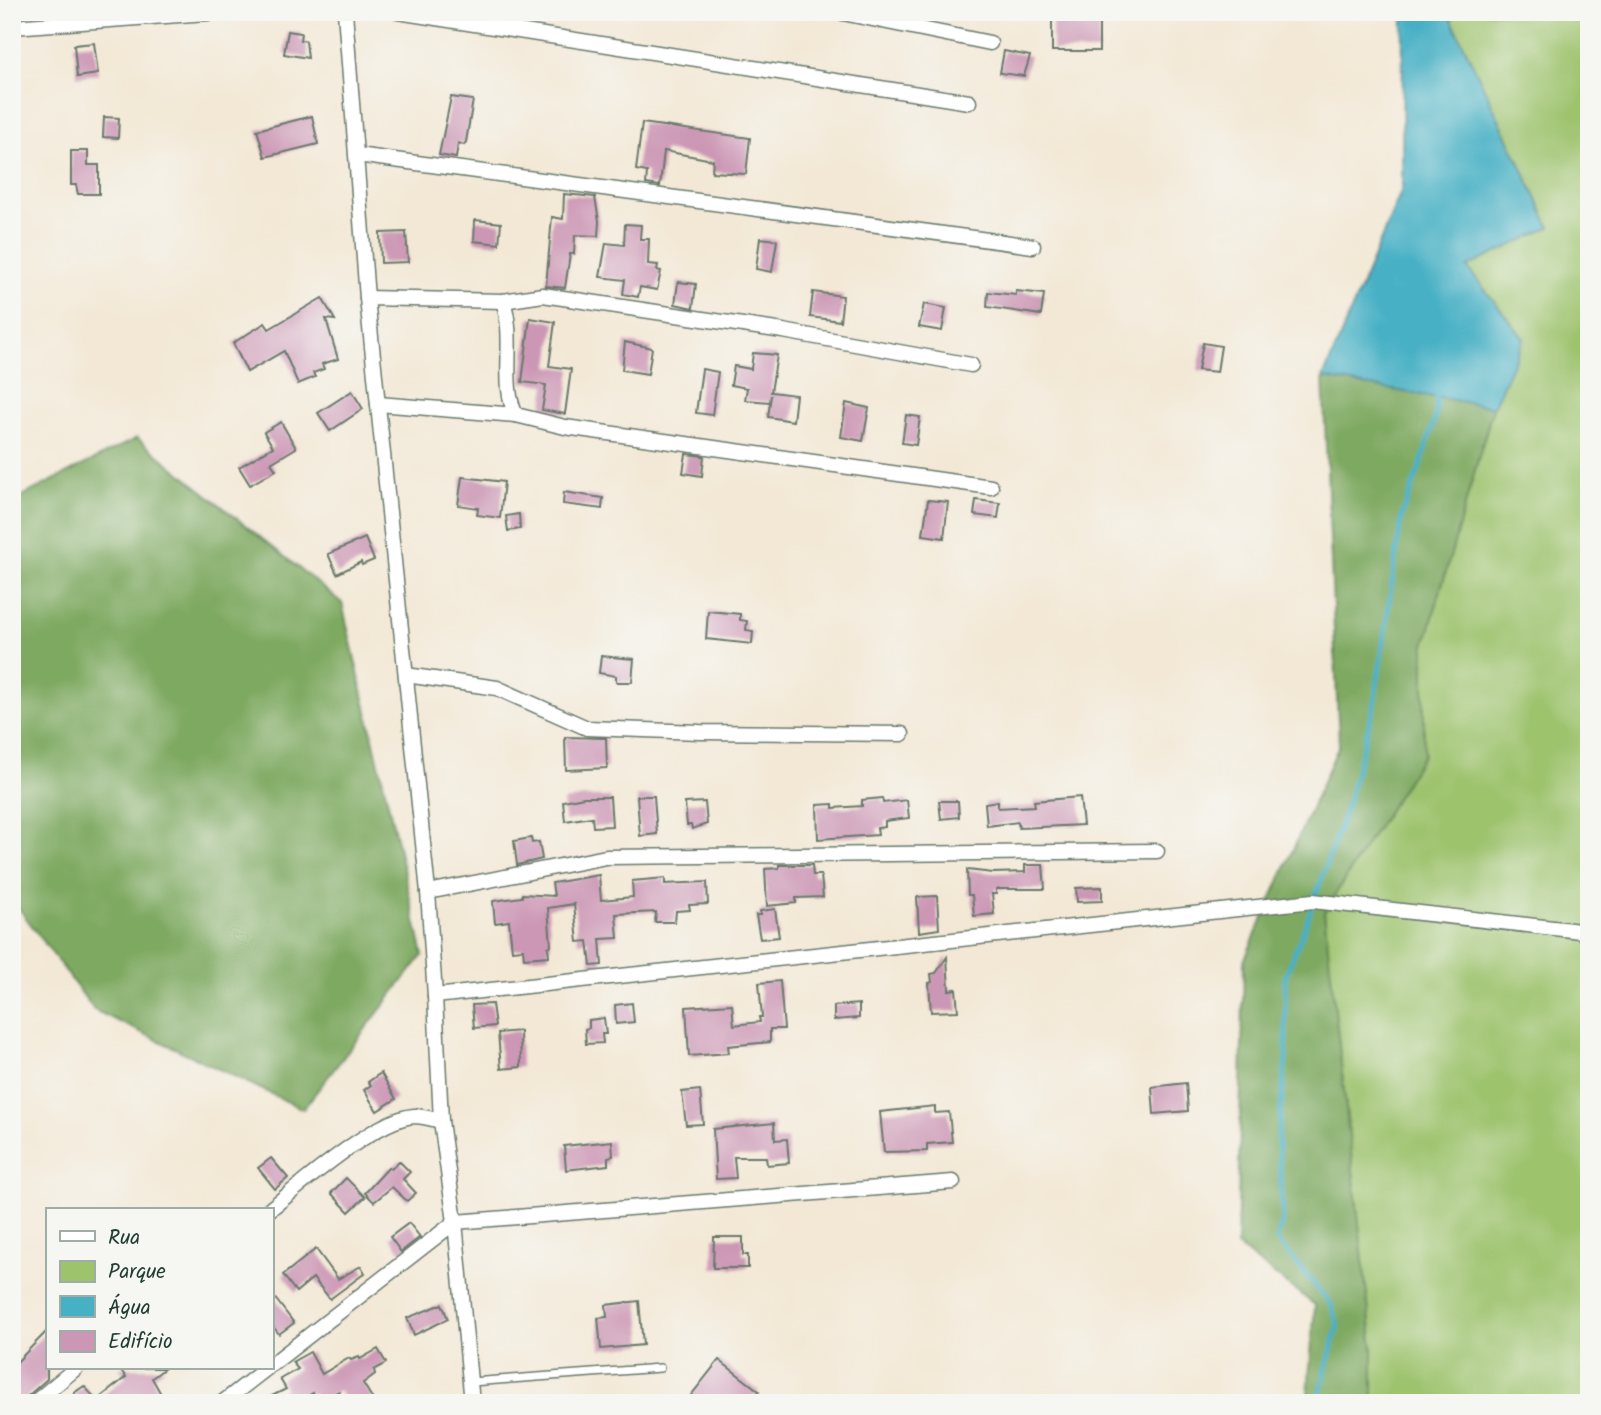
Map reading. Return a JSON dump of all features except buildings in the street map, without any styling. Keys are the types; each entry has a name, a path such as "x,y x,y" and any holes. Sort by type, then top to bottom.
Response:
{"street":[{"path":"12,26 221,12"},
{"path":"345,12 367,298 428,892 441,1121 456,1222 472,1403"},
{"path":"398,12 969,102"},
{"path":"838,12 990,43"},
{"path":"357,155 1033,246"},
{"path":"367,298 503,301 543,295 783,331 971,365"},
{"path":"503,301 510,333 510,404 516,415"},
{"path":"378,404 516,415 565,427 991,488"},
{"path":"406,674 497,688 587,728 902,734"},
{"path":"428,892 606,857 1157,851"},
{"path":"435,996 1313,901 1589,932"},
{"path":"272,1208 322,1167 383,1125 414,1116 441,1121"},
{"path":"273,1363 456,1222 953,1182"},
{"path":"34,1403 74,1370"},
{"path":"222,1403 264,1370"}],"lane":[{"path":"470,1382 660,1368"}],"green space":[{"path":"1448,12 1589,12 1589,1403 1373,1403 1373,1350 1324,912 1424,754 1424,648 1493,407 1524,339 1467,267 1550,227"},
{"path":"1323,378 1493,407 1424,648 1424,754 1324,912 1373,1350 1373,1403 1307,1403 1315,1305 1237,1246 1244,961 1339,745"},
{"path":"137,438 342,603 423,955 303,1109 94,1010 12,899 12,501"}],"water":[{"path":"1403,12 1448,12 1550,227 1467,267 1524,339 1493,407 1323,378 1402,189"}],"waterway":[{"path":"1317,1403 1338,1325 1331,1304 1277,1240 1283,1218 1278,1138 1286,1058 1285,977 1348,802 1374,706 1402,515 1436,415 1437,391"}]}
